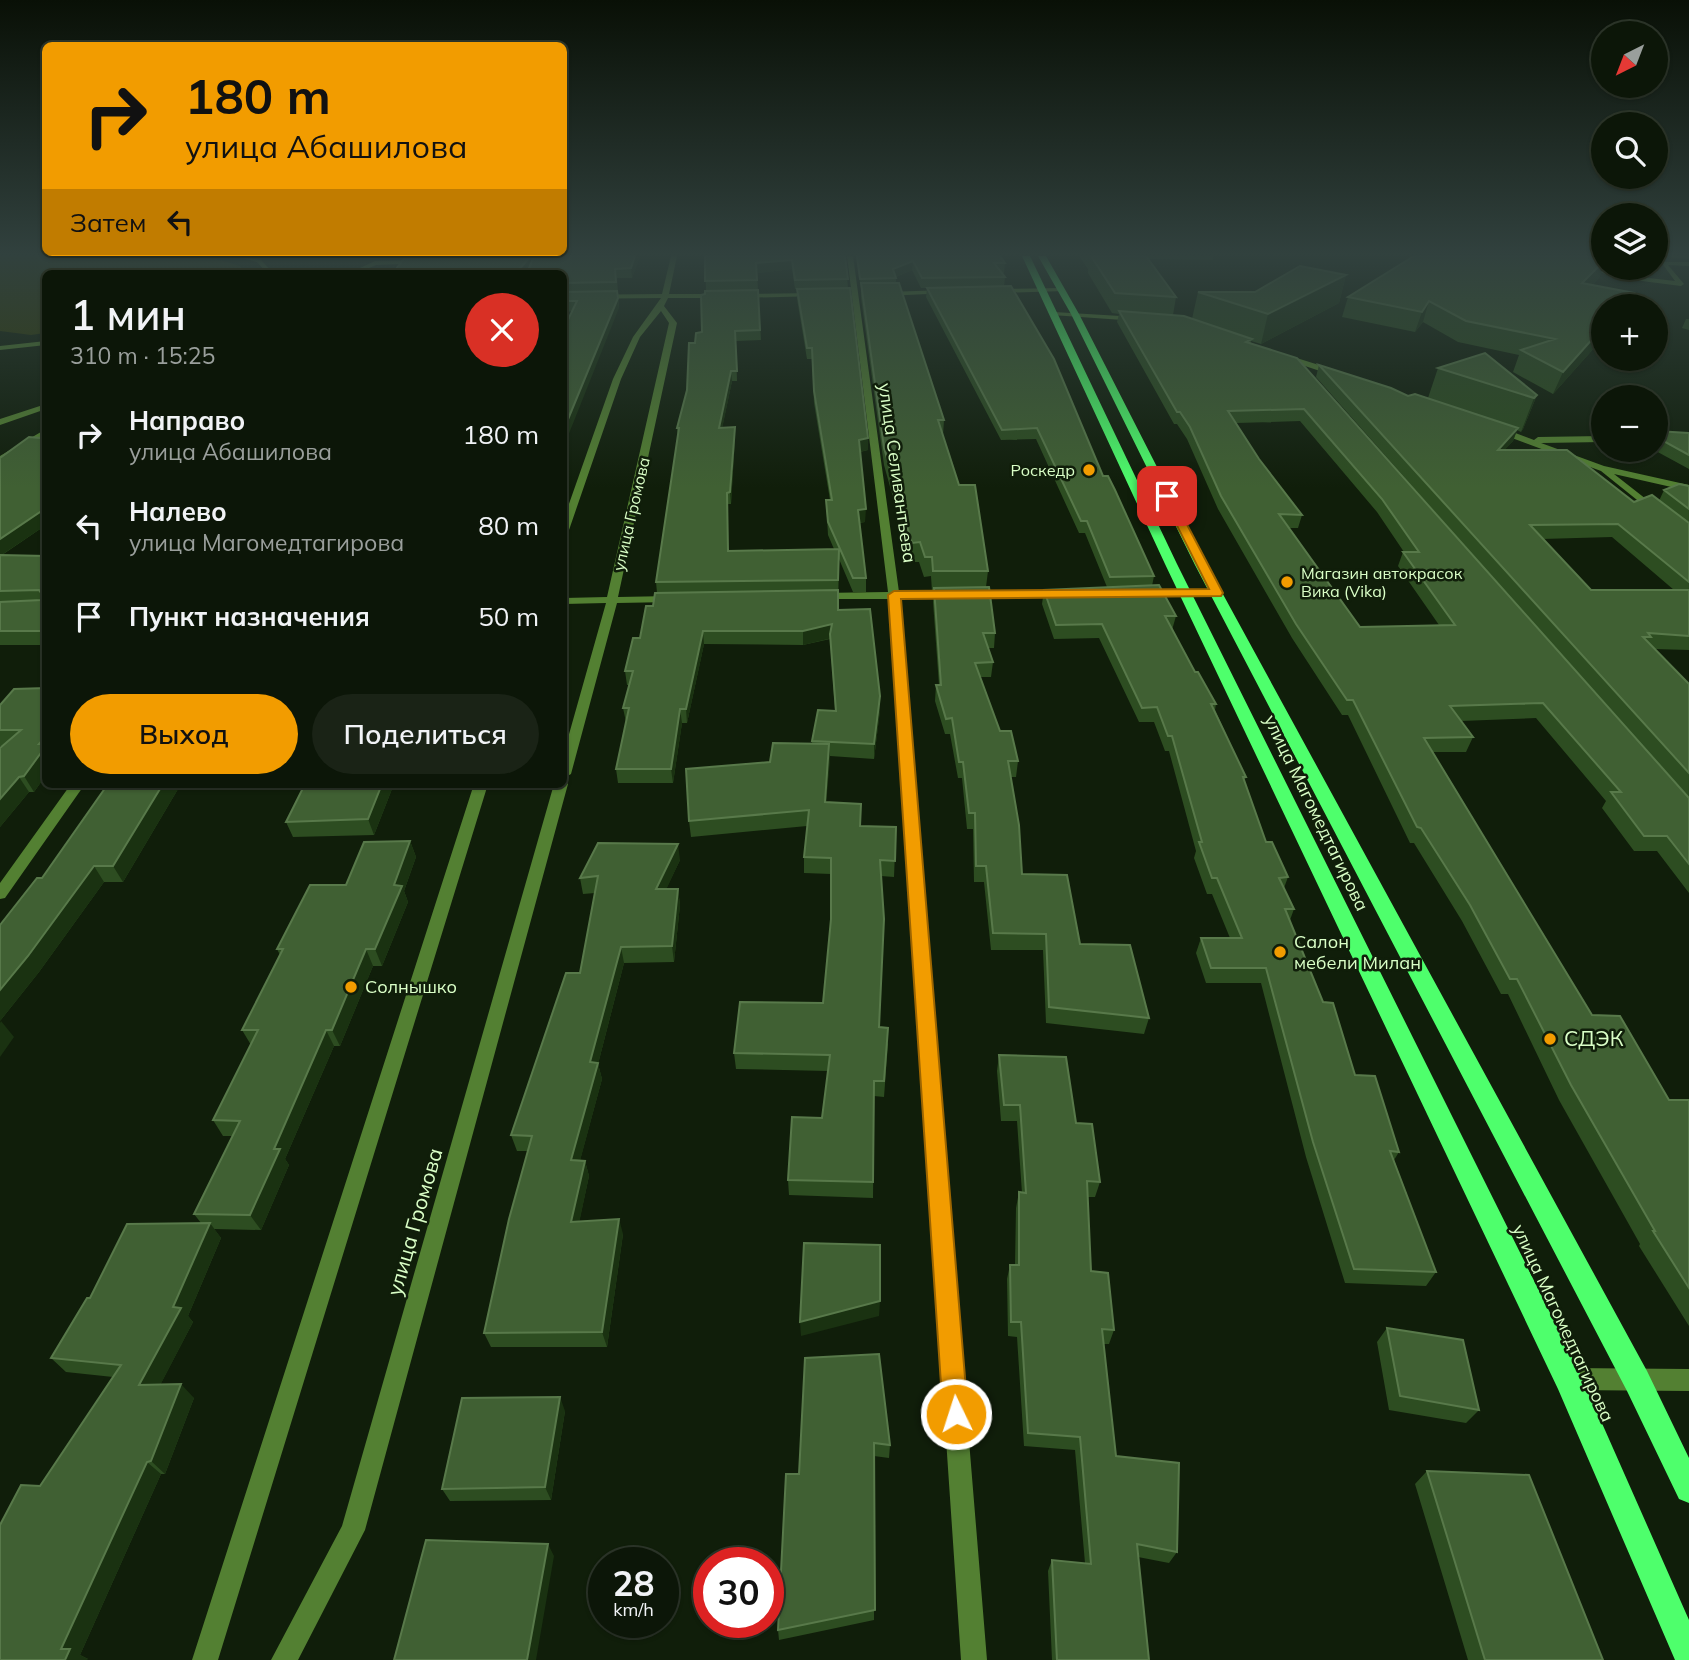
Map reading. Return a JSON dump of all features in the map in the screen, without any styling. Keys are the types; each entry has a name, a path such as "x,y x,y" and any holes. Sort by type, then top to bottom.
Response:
{"main road":[{"name":"улица Магомедтагирова","path":"1063,333 1185,593 1568,1379 1689,1656"},
{"name":"улица Магомедтагирова","path":"1085,333 1217,593 1637,1381 1689,1489"}],"street":[{"path":"567,521 617,379 640,333"},
{"name":"улица Громова","path":"567,763 612,600 671,333"},
{"name":"улица Селивантьева","path":"858,333 894,595 974,1660"},
{"path":"0,348 42,343"},
{"path":"1268,351 1345,377"},
{"path":"1293,359 1311,380"},
{"path":"0,422 42,407"},
{"path":"1489,426 1601,468 1689,488"},
{"path":"0,460 42,434"},
{"path":"1528,440 1591,439"},
{"path":"1601,468 1667,519"},
{"path":"1130,594 1217,593"},
{"path":"813,597 1074,594"},
{"path":"567,601 679,599"},
{"path":"0,894 75,788"},
{"path":"205,1660 480,788"},
{"name":"улица Громова","path":"284,1660 353,1530 560,788"},
{"path":"1568,1379 1689,1380"}],"building":[{"path":"567,333 603,333 567,422"},
{"path":"696,333 735,333 737,371 731,371 719,428 735,427 730,492 727,493 728,551 839,549 838,580 656,582 677,428 687,390 689,343 695,343"},
{"path":"805,333 855,333 868,438 859,440 866,509 858,510 866,578 853,578 828,522 826,500 832,500 814,391 812,348 807,348"},
{"path":"868,333 916,333 944,420 938,420 959,485 975,485 988,571 933,571 932,557 925,557 920,542 912,543 884,448"},
{"path":"951,333 1039,333 1054,359 1103,476 1108,476 1154,576 1110,577 1087,521 1081,521 1037,428 1002,430"},
{"path":"1132,333 1236,333 1252,339 1246,342 1297,358 1689,798 1689,864 1667,836 1644,836 1611,792 1621,792 1543,703 1450,706 1473,737 1424,738 1592,1015 1620,1016 1669,1100 1689,1100 1689,1288 1653,1231 1571,1085 1517,979 1510,979 1470,905 1421,828 1417,827 1353,700 1347,700 1296,624 1221,496 1190,427 1180,412 1177,412","holes":["1304,409 1382,499 1419,552 1403,552 1455,625 1360,627 1279,514 1302,515 1259,459 1228,411"]},
{"path":"1528,333 1591,333 1591,340 1563,372 1521,350 1555,339"},
{"path":"1485,353 1537,395 1534,398 1438,368"},
{"path":"1319,365 1408,396 1415,394 1518,428 1498,450 1567,450 1634,502 1652,495 1689,523 1689,582 1618,524 1530,525 1591,590 1689,590 1689,636 1648,633 1651,637 1643,637 1689,684 1689,773"},
{"path":"1668,432 1689,433 1689,455 1668,444"},
{"path":"42,436 42,511 0,539 0,458 29,437"},
{"path":"1679,484 1689,486 1689,509 1664,490"},
{"path":"0,555 42,556 42,631 0,631 0,602 41,600 41,593 39,590 0,591"},
{"path":"1159,585 1176,616 1165,616 1195,672 1198,672 1216,704 1211,704 1246,777 1243,777 1266,842 1272,842 1288,877 1279,878 1294,909 1285,909 1323,1002 1333,1003 1355,1075 1375,1076 1399,1152 1390,1151 1436,1272 1354,1269 1313,1142 1266,968 1211,968 1201,938 1242,938 1217,878 1212,878 1199,842 1202,842 1172,736 1168,736 1157,707 1142,708 1102,624 1056,625 1044,590"},
{"path":"989,587 995,633 983,633 993,662 975,663 1000,731 1011,731 1018,761 1008,761 1019,825 1022,874 1067,875 1080,944 1130,945 1149,1018 1049,1007 1046,934 993,933 986,866 976,866 975,813 969,813 963,762 959,762 952,718 946,719 936,685 941,685 934,588"},
{"path":"838,590 838,610 870,609 880,696 874,744 812,741 818,710 836,711 830,634 832,624 803,631 703,631 686,709 680,709 671,769 616,769 629,708 623,708 633,671 625,671 633,638 640,638 646,606 653,606 655,593"},
{"path":"42,688 42,741 39,744 42,744 42,751 24,776 19,777 0,799 0,748 21,730 0,730 0,705 14,689"},
{"path":"773,743 829,744 825,802 861,804 860,826 896,827 895,861 880,860 884,919 879,1027 888,1028 884,1081 874,1081 873,1182 788,1180 792,1117 822,1118 830,1055 734,1053 740,1002 823,1003 831,919 831,858 804,857 809,810 689,821 686,769 770,762"},
{"path":"105,788 161,788 113,866 94,866 0,990 0,925 37,878 42,878"},
{"path":"303,788 380,788 368,819 286,822"},
{"path":"410,841 394,885 402,886 375,949 366,949 332,1030 326,1030 274,1149 280,1149 250,1215 194,1214 240,1121 213,1120 258,1030 242,1030 283,949 277,949 310,885 346,885 364,842"},
{"path":"598,843 678,844 656,889 678,889 672,946 621,947 590,1062 598,1063 571,1160 585,1161 571,1222 619,1219 602,1332 484,1333 509,1219 532,1136 511,1135 566,973 580,973 598,876 580,878"},
{"path":"999,1055 1066,1057 1076,1123 1092,1124 1100,1182 1087,1181 1091,1271 1108,1273 1114,1330 1102,1329 1116,1456 1179,1463 1177,1552 1137,1544 1149,1660 1057,1660 1052,1560 1091,1564 1080,1437 1028,1433 1021,1322 1011,1322 1010,1265 1019,1265 1019,1192 1026,1193 1020,1105 1004,1105"},
{"path":"210,1223 173,1307 181,1308 139,1385 181,1384 151,1461 147,1462 61,1649 70,1649 65,1660 0,1660 0,1525 21,1485 40,1486 121,1365 51,1358 87,1298 90,1298 127,1224"},
{"path":"804,1243 880,1245 880,1301 800,1322"},
{"path":"1387,1328 1463,1340 1479,1410 1400,1396"},
{"path":"879,1354 890,1445 874,1443 875,1610 784,1629 782,1547 786,1474 799,1474 805,1358"},
{"path":"560,1397 545,1487 442,1489 462,1398"},
{"path":"1427,1471 1529,1475 1603,1660 1485,1660"},
{"path":"426,1540 548,1544 527,1660 394,1660"}],"place":[{"name":"Роскедр","path":"1089,470"},
{"name":"Магазин автокрасок Вика (Vika)","path":"1287,582"},
{"name":"Салон мебели Милан","path":"1280,952"},
{"name":"Солнышко","path":"351,987"},
{"name":"СДЭК","path":"1550,1039"}],"route":[{"path":"956,1414 894,595 1217,593 1167,496"}]}
